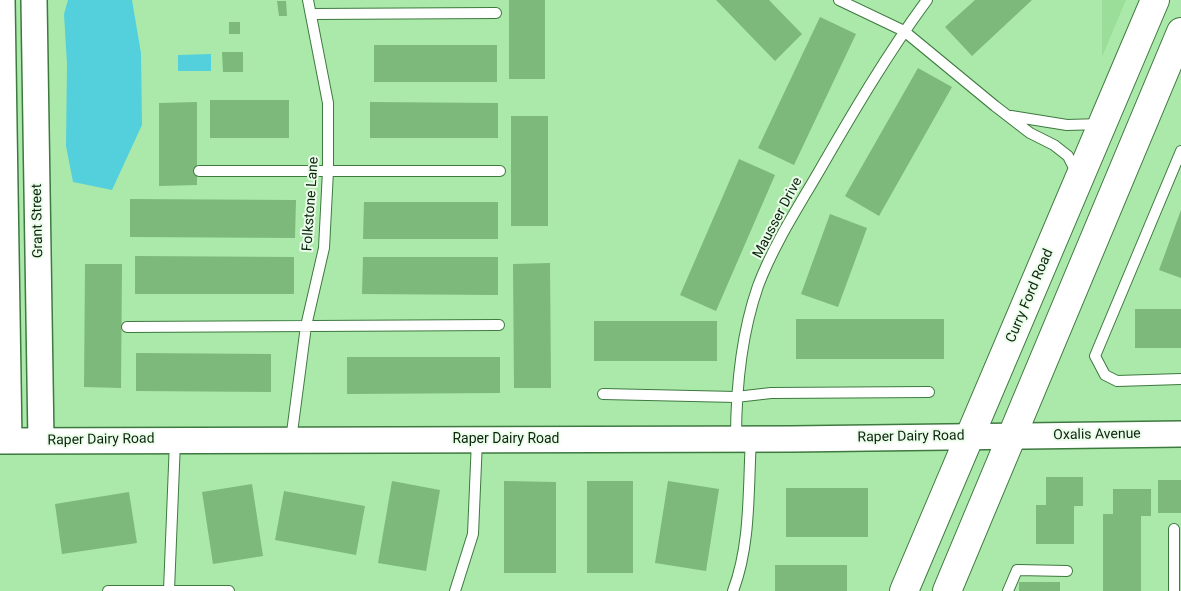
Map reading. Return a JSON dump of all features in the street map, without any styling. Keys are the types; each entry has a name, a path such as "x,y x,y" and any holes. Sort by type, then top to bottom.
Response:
{"main road":[{"name":"Curry Ford Road","path":"906,588 1155,0"},
{"path":"947,591 1178,49 1162,48 1157,40 1168,0"}],"street":[{"path":"2,0 5,441"},
{"name":"Grant Street","path":"34,0 42,441"},
{"name":"Oxalis Avenue","path":"1012,436 1181,434"},
{"name":"Raper Dairy Road","path":"5,441 743,439 1012,436"}],"lane":[{"name":"Folkstone Lane","path":"291,440 306,326 324,248 328,171 328,103 308,0"},
{"path":"839,0 904,31 1030,133 1054,145 1068,156 1079,178"},
{"name":"Mausser Drive","path":"734,591 740,574 745,538 743,439 736,397 743,347 758,286 788,225 904,31 927,0"},
{"path":"311,14 496,13"},
{"path":"1010,116 1067,125 1101,124"},
{"path":"1181,151 1095,356 1106,375 1117,381 1181,379"},
{"path":"200,172 500,171"},
{"path":"127,327 499,325"},
{"path":"603,394 736,397 771,392 929,392"},
{"path":"455,591 473,534 477,439"},
{"path":"169,590 175,440"},
{"path":"1174,530 1174,591"},
{"path":"1008,591 1017,570 1067,571"},
{"path":"108,591 229,591"}],"shaded area":[{"path":"1102,0 1126,0 1102,57"}],"water":[{"path":"68,0 132,0 141,53 142,125 112,190 73,182 66,146 67,64 64,14"},
{"path":"211,54 211,71 178,71 178,55"}],"building":[{"path":"509,0 545,0 545,79 509,79"},
{"path":"716,0 769,0 802,34 775,61"},
{"path":"975,0 1032,0 972,56 945,27"},
{"path":"277,1 286,1 287,16 279,16"},
{"path":"820,17 856,34 794,165 758,148"},
{"path":"229,22 240,22 240,34 229,34"},
{"path":"374,45 497,45 497,82 374,82"},
{"path":"222,52 243,52 243,72 223,72"},
{"path":"918,68 952,87 879,216 845,196"},
{"path":"210,100 289,100 289,138 210,138"},
{"path":"197,102 197,185 159,186 159,103"},
{"path":"370,102 498,103 498,138 370,138"},
{"path":"511,116 548,116 548,226 511,226"},
{"path":"739,159 775,175 716,311 680,295"},
{"path":"130,199 296,200 295,238 130,237"},
{"path":"364,202 498,202 498,239 363,239"},
{"path":"1181,210 1181,278 1159,270"},
{"path":"830,214 867,228 838,307 801,294"},
{"path":"135,256 294,257 294,294 135,294"},
{"path":"363,257 498,257 498,295 362,294"},
{"path":"550,263 551,388 514,388 513,264"},
{"path":"85,264 122,264 121,388 84,387"},
{"path":"1135,309 1181,309 1181,348 1135,348"},
{"path":"796,319 944,319 944,359 796,359"},
{"path":"594,321 717,321 717,361 594,361"},
{"path":"136,353 271,354 271,392 136,391"},
{"path":"347,357 500,357 500,393 347,394"},
{"path":"1046,477 1083,477 1083,506 1074,506 1074,544 1036,544 1036,505 1046,505"},
{"path":"1158,480 1181,480 1181,513 1158,513"},
{"path":"392,481 440,490 426,571 378,563"},
{"path":"504,481 556,482 556,573 504,573"},
{"path":"587,481 633,481 633,573 587,573"},
{"path":"668,481 719,489 706,571 655,563"},
{"path":"252,484 263,556 213,564 202,492"},
{"path":"786,488 868,488 868,537 786,537"},
{"path":"1113,489 1151,489 1151,516 1141,516 1141,591 1103,591 1103,514 1113,514"},
{"path":"284,491 365,506 356,555 275,540"},
{"path":"129,492 137,543 62,554 55,504"},
{"path":"775,565 847,565 847,591 775,591"},
{"path":"1019,582 1060,582 1060,591 1019,591"}]}
